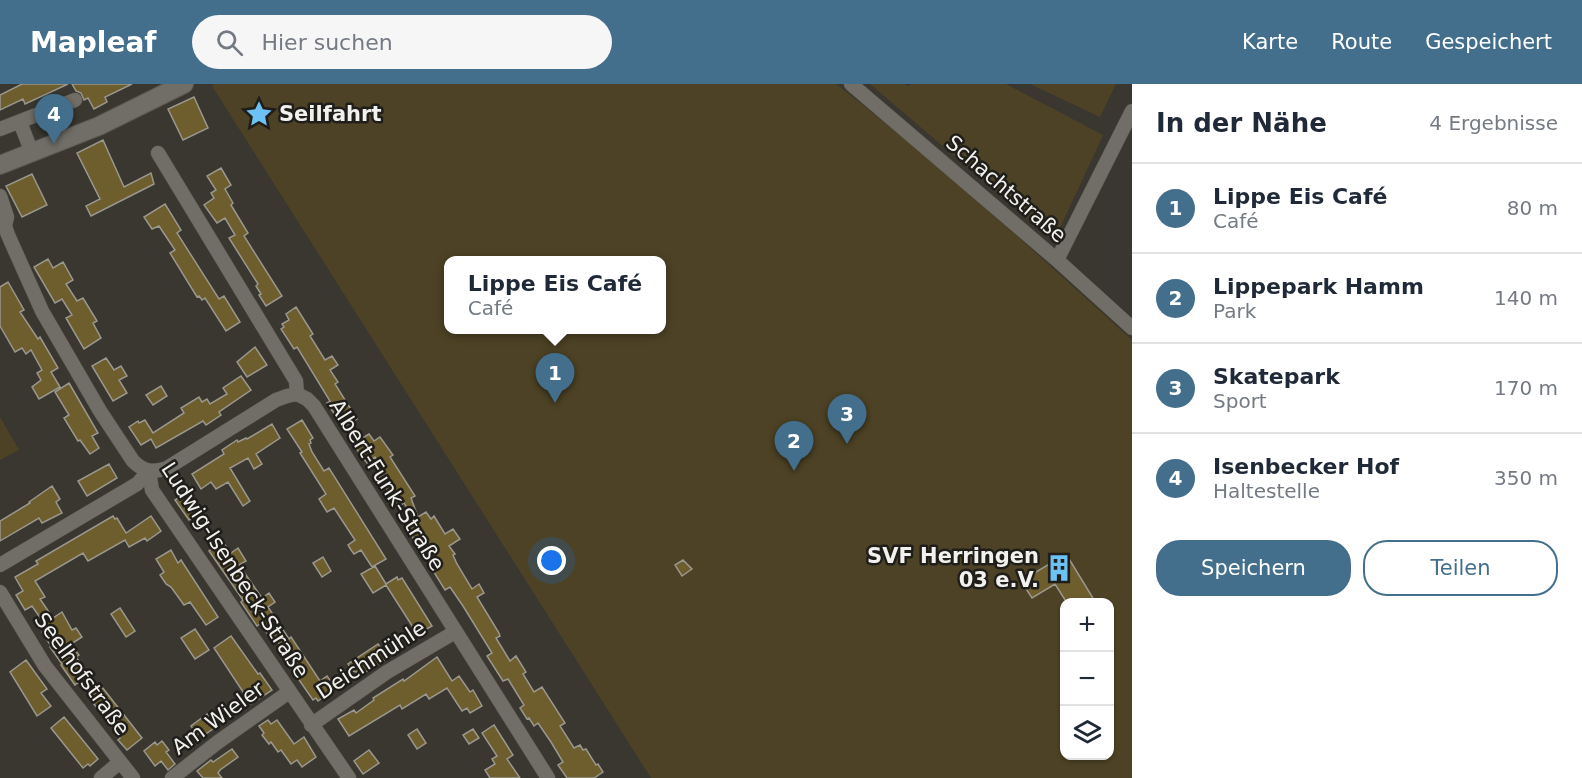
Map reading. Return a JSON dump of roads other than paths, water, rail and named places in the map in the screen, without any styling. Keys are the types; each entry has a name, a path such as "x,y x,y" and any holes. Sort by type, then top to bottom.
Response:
{"main road":[{"path":"0,165 107,122 184,84"}],"street":[{"name":"Schachtstraße","path":"851,84 1057,260 1132,328"},
{"path":"0,129 75,100"},
{"path":"1057,260 1132,111"},
{"path":"20,122 32,153"},
{"name":"Albert-Funk-Straße","path":"158,153 296,381 297,394 314,406 548,778"},
{"name":"Ludwig-Isenbeck-Straße","path":"0,196 7,217 3,232 42,311 74,367 133,461 149,471 152,490 349,778"},
{"path":"0,565 137,484 149,471 157,472 167,468 276,400 297,394"},
{"name":"Seelhofstraße","path":"0,592 45,666 133,778"},
{"name":"Deichmühle","path":"311,725 387,672 455,632"},
{"name":"Am Wieler","path":"172,778 289,692"},
{"path":"101,778 120,762"}],"place":[{"name":"Seilfahrt","path":"259,114"},
{"name":"Isenbecker Hof","path":"54,144"},
{"name":"Lippe Eis Café","path":"555,403"},
{"name":"Skatepark","path":"847,444"},
{"name":"Lippepark Hamm","path":"794,471"},
{"name":"SVF Herringen 03 e.V.","path":"1059,568"}]}
